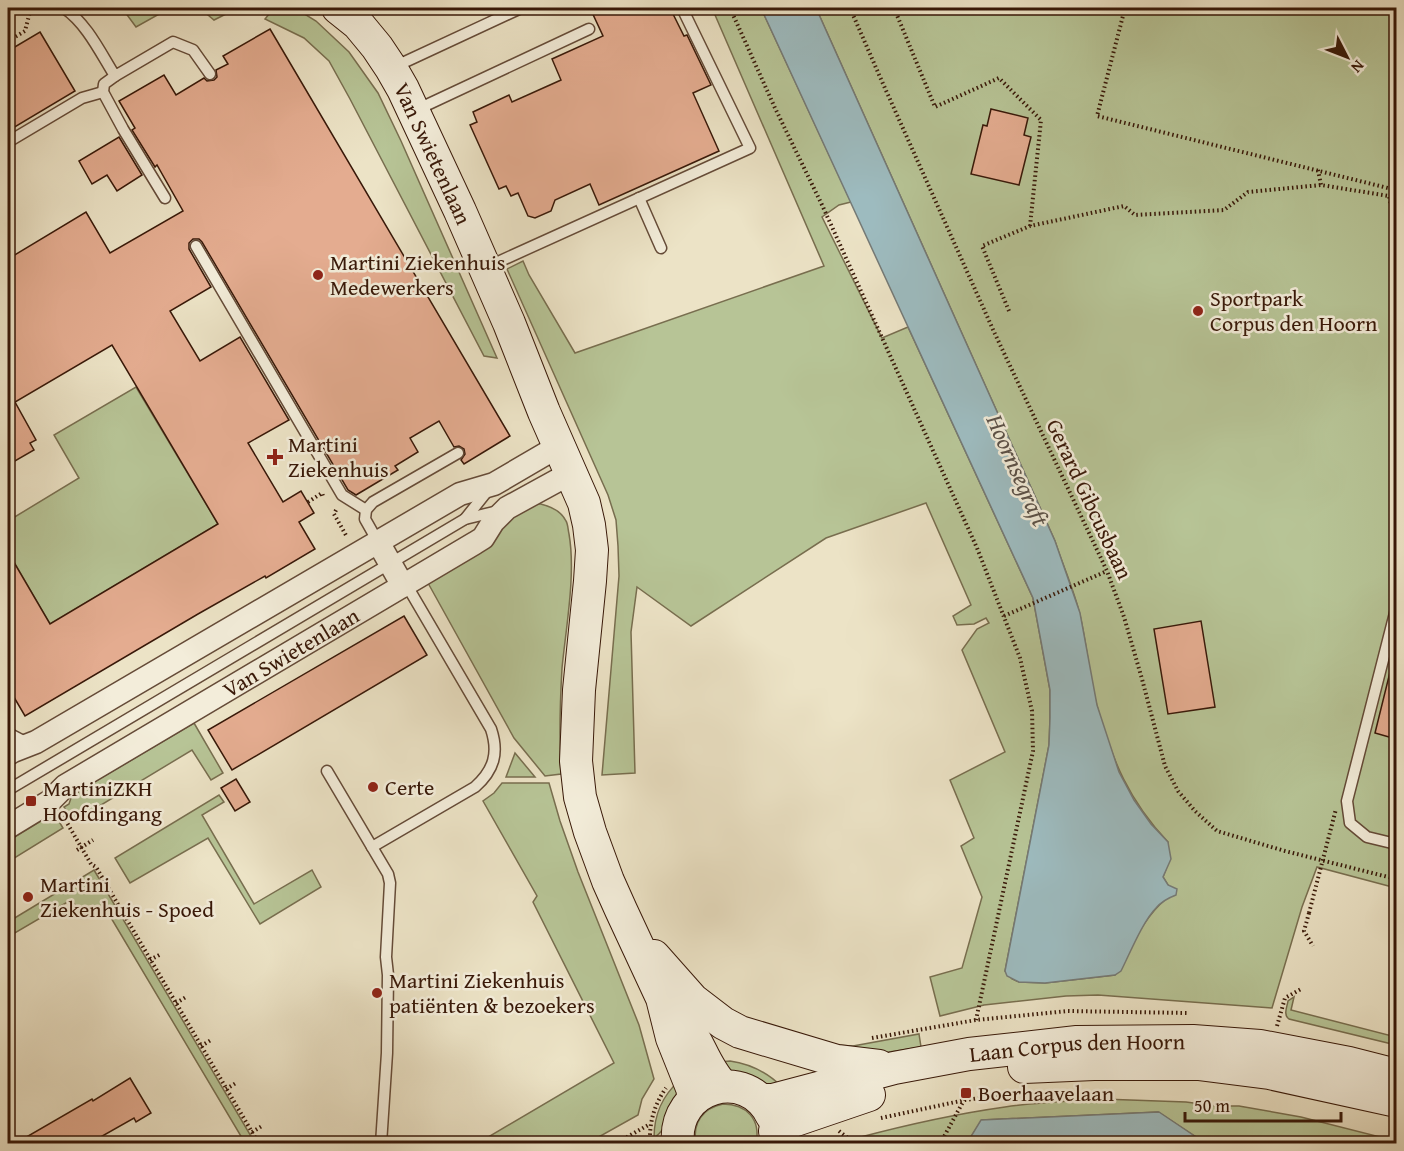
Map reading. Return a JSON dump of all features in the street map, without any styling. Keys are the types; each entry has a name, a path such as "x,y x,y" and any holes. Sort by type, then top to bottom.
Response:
{"main road":[{"name":"Van Swietenlaan","path":"338,8 358,24 392,68 460,211 584,504 591,550 579,690 576,761 580,797 590,832 621,910 662,998 672,1038 692,1088 694,1099"},
{"path":"621,910 660,964 700,1006 723,1023 740,1032 837,1061 894,1068"},
{"name":"Van Swietenlaan","path":"662,998 689,1028 714,1078 723,1086"},
{"name":"Laan Corpus den Hoorn","path":"761,1100 773,1100 894,1068 969,1054 1077,1042 1193,1041 1274,1047 1396,1075"},
{"name":"Laan Corpus den Hoorn","path":"775,1137 784,1124 870,1095 934,1080 1021,1068 1094,1064 1198,1064 1269,1073 1396,1101"},
{"path":"667,1135 694,1099 704,1092 723,1086 746,1090 761,1100 771,1114 775,1137"}],"street":[{"path":"8,754 36,742 460,494 565,459"},
{"name":"Van Swietenlaan","path":"8,827 49,802 65,786 483,538 493,522 507,508 565,459"},
{"path":"378,542 405,585"}],"lane":[{"path":"64,8 71,12 86,29 115,76"},
{"path":"392,68 521,8"},
{"path":"484,269 750,148 682,8"},
{"path":"413,111 589,29"},
{"path":"165,198 103,92 104,84 173,42 194,50 210,74"},
{"path":"8,142 82,98 103,92"},
{"path":"639,198 661,248"},
{"path":"196,246 342,495 366,510"},
{"path":"378,542 365,519 366,510 372,502 458,453"},
{"path":"465,519 494,484"},
{"path":"465,519 507,508"},
{"name":"Van Swietenlaan","path":"8,790 465,519"},
{"path":"372,847 475,787 485,778 492,766 495,754 495,741 491,729 405,585"},
{"path":"1396,609 1347,801 1350,823 1367,837 1396,844"},
{"path":"8,733 30,745"},
{"path":"327,771 388,874 390,884 386,957 388,975 387,1053 381,1143"}],"path":[{"path":"8,15 20,8 31,9 25,31 8,41"},
{"path":"730,8 977,548 1020,658 1032,711 1033,751 976,1020"},
{"name":"Gerard Gibcusbaan","path":"850,8 994,334 1107,571 1143,679 1165,766 1178,791 1217,831 1396,879"},
{"path":"894,8 935,107 999,78 1041,120 1030,226"},
{"path":"1125,8 1097,116 1396,190"},
{"path":"1318,170 1321,186"},
{"path":"1009,311 982,246 1030,226 1124,206 1135,215 1224,210 1248,192 1321,186 1389,196 1396,230"},
{"path":"308,502 322,493 326,500"},
{"path":"334,514 342,495"},
{"path":"330,507 355,555"},
{"path":"1004,616 1107,571"},
{"path":"1313,946 1304,932 1336,808"},
{"path":"59,809 79,849 96,867 259,1143"},
{"path":"1396,814 1396,820"},
{"path":"79,849 93,840"},
{"path":"125,916 135,910"},
{"path":"150,960 161,954"},
{"path":"1278,1022 1285,998 1301,989"},
{"path":"176,1003 186,997"},
{"path":"201,1046 211,1040"},
{"path":"226,1089 236,1083"},
{"name":"Laan Corpus den Hoorn","path":"874,1120 965,1100 1024,1092"},
{"path":"940,1143 965,1100"},
{"path":"252,1132 262,1126"},
{"path":"844,1127 837,1130 855,1143"},
{"path":"615,1143 626,1137 667,1135"},
{"path":"650,1143 667,1135"},
{"path":"626,1137 629,1143"}],"green space":[{"path":"122,8 170,8 136,27"},
{"path":"184,8 238,8 214,20 202,10 190,13"},
{"path":"274,8 295,8 316,21 349,52 378,93 497,358 484,356 329,61 304,38 265,19"},
{"path":"712,8 761,8 851,202 839,205 822,217 882,338 908,327 1033,598 1050,690 1049,745 1005,971 1012,979 1019,982 1045,983 1115,975 1150,915 1166,899 1168,885 1163,877 1166,869 1168,842 1154,827 1123,779 1097,706 1078,606 1055,541 816,8 1396,8 1396,888 1317,867 1302,907 1272,1008 1098,995 1066,996 984,1005 940,1016 930,977 962,968 982,897 961,846 974,838 950,780 1005,752 962,650 977,629 989,623 986,618 974,624 957,625 953,616 971,605 926,503 826,538 691,626 637,587 631,632 635,773 602,775 619,576 616,520 608,495 507,269 523,261 575,353 824,266"},
{"path":"136,387 218,524 50,624 8,552 8,521 79,478 54,435"},
{"path":"535,503 553,508 567,522 571,550 571,583 562,668 561,774 545,776 514,738 428,583 499,525"},
{"path":"194,723 223,773 211,780 192,750 73,822 64,807 69,804 72,795"},
{"path":"515,753 535,777 506,777"},
{"path":"502,783 549,783 578,872 639,1025 654,1079 642,1099 638,1115 588,1143 484,1144 483,1140 614,1063 533,902 537,896 483,801"},
{"path":"219,795 224,802 202,815 254,904 312,870 321,887 260,924 208,838 130,883 115,858"},
{"path":"54,813 63,828 8,862 8,841"},
{"path":"94,870 255,1143 245,1143 104,906 83,914 71,900 8,937 8,922"},
{"path":"1294,997 1291,1010 1396,1037 1396,1045 1289,1019 1286,1015 1286,1008 1288,1001"},
{"path":"919,1034 921,1047 864,1056 836,1045 853,1046"},
{"path":"730,1061 758,1070 771,1077 782,1087 777,1088 738,1077 718,1062"},
{"path":"680,1080 673,1112 654,1138 660,1106 668,1092"},
{"path":"1102,1099 1239,1106 1301,1117 1396,1141 1396,1143 1205,1143 1158,1112 982,1120 967,1143 865,1143 857,1138 931,1120 986,1110 1029,1104"},
{"path":"723,1104 739,1107 750,1115 756,1127 756,1143 696,1143 696,1129 700,1118 710,1109"}],"water":[{"name":"Hoornsegraft","path":"761,8 816,8 1055,541 1080,613 1097,705 1119,772 1134,800 1151,824 1168,842 1171,859 1163,877 1168,885 1177,889 1176,895 1162,902 1151,914 1121,971 1115,975 1045,983 1019,982 1007,976 1005,971 1049,745 1050,690 1033,598"},
{"path":"1159,1112 1205,1143 967,1143 981,1120"}],"building":[{"path":"590,8 670,8 684,36 687,35 711,85 693,93 719,151 599,205 590,184 555,200 551,211 535,218 528,216 518,193 511,196 506,186 499,189 470,125 477,122 473,112 509,95 512,102 561,80 552,59 603,36"},
{"path":"270,29 510,436 464,464 461,460 465,454 464,449 459,446 454,447 439,421 410,438 418,452 395,466 398,470 356,495 348,490 202,242 199,239 193,239 189,243 189,249 211,287 170,311 200,361 240,337 289,420 248,443 283,502 301,491 314,513 299,522 315,549 198,614 25,716 8,687 8,552 50,624 218,524 112,345 15,402 36,440 30,443 34,450 8,465 8,259 86,212 110,253 183,211 157,165 155,167 132,130 135,128 119,101 164,75 176,95 204,78 207,81 214,80 217,77 216,70 228,64 223,56"},
{"path":"40,32 75,91 8,131 8,51"},
{"path":"991,109 1028,118 1024,135 1031,137 1019,185 971,174 983,125 987,126"},
{"path":"119,137 142,175 117,191 107,175 92,184 79,161"},
{"path":"404,616 427,655 232,770 208,730"},
{"path":"1201,621 1215,707 1168,714 1154,629"},
{"path":"1390,672 1396,673 1396,739 1375,733"},
{"path":"236,779 250,802 235,811 221,788"},
{"path":"130,1078 151,1113 136,1122 134,1118 90,1143 16,1143 92,1099 93,1101"}],"place":[{"name":"Martini Ziekenhuis Medewerkers","path":"318,275"},
{"name":"Sportpark Corpus den Hoorn","path":"1198,311"},
{"name":"Martini Ziekenhuis","path":"275,457"},
{"name":"Certe","path":"373,787"},
{"name":"MartiniZKH Hoofdingang","path":"31,801"},
{"name":"Martini Ziekenhuis - Spoed","path":"28,897"},
{"name":"Martini Ziekenhuis patiënten & bezoekers","path":"377,993"},
{"name":"Boerhaavelaan","path":"966,1093"}]}
